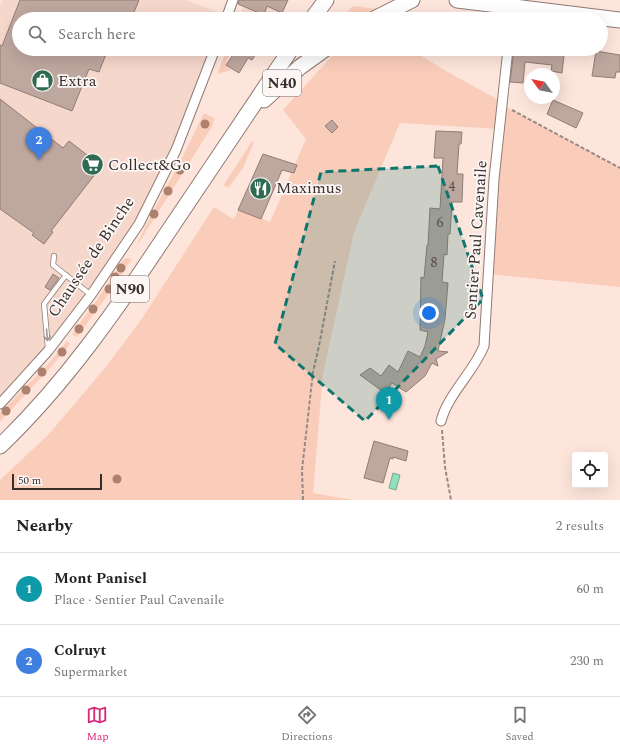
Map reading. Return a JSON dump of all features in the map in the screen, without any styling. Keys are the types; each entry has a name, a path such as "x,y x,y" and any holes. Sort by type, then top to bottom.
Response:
{"main road":[{"path":"317,12 326,0"},
{"path":"388,12 412,0"},
{"path":"457,0 507,12"},
{"path":"608,19 620,20"},
{"name":"N90","path":"0,446 49,395 81,355 130,288 287,56"},
{"name":"N40","path":"243,120 283,82 315,56"}],"street":[{"path":"229,12 233,0"},
{"name":"Chaussée de Binche","path":"0,404 48,351 91,295 139,224 173,156 193,109 212,56"},
{"name":"Sentier Paul Cavenaile","path":"441,421 444,410 479,359 484,346 494,179 507,56"}],"lane":[{"path":"54,256 53,265 91,295"},
{"path":"48,351 44,304 66,275"}],"path":[{"path":"502,105 620,168"},
{"path":"303,500 302,470 313,372 335,261"},
{"path":"441,421 445,467 451,500"}],"highlighted area":[{"path":"438,166 483,299 365,421 275,344 321,172"}],"shaded area":[{"path":"3,0 187,0 217,12 12,12 12,56 212,56 193,109 139,224 91,295 0,404 0,5"},
{"path":"246,0 267,6 280,12 242,12"},
{"path":"353,6 376,9 371,12 347,12"},
{"path":"224,56 229,56 226,61 226,65 231,70 217,74"},
{"path":"421,56 502,102 502,105 620,168 620,287 488,274 499,129 400,123 354,232 323,374 313,493 354,500 0,500 0,480 48,435 105,368 141,320 214,207 233,219 239,207 270,222 306,139 283,110 331,57"},
{"path":"204,113 214,118 213,125 135,249 146,225"},
{"path":"252,141 254,142 243,168 229,187 223,186"},
{"path":"125,258 132,259 77,337 72,334 96,301"},
{"path":"67,341 70,344 51,367 0,422 0,413 50,362"},
{"path":"393,473 400,475 396,490 389,488"}],"building":[{"path":"20,0 139,0 134,12 15,12"},
{"path":"239,0 288,0 282,12 267,6 265,12 257,12 238,4"},
{"path":"12,20 12,56 105,56 99,72 89,69 72,111 0,83 0,45 2,46"},
{"path":"608,53 620,55 620,72 616,72 615,78 592,76 595,56 608,56"},
{"path":"232,56 255,56 252,60 248,58 239,73 226,65"},
{"path":"513,56 564,56 562,73 560,73 560,68 552,68 552,65 525,62 523,83 510,82"},
{"path":"0,99 63,148 69,141 100,165 95,172 96,173 51,231 53,232 44,244 32,235 34,233 0,209"},
{"path":"560,103 583,113 576,128 547,114 551,104"},
{"path":"332,120 338,127 332,133 325,126"},
{"path":"436,131 462,132 461,144 459,144 457,174 463,174 462,202 452,202 450,234 448,234 447,255 444,254 442,282 448,283 445,319 438,351 448,352 436,359 438,366 432,363 425,376 406,392 392,383 385,393 360,375 370,368 381,376 389,365 398,372 408,351 420,357 425,346 428,332 420,330 421,277 424,278 430,208 440,209 443,158 434,158"},
{"path":"263,154 297,165 294,173 282,170 261,219 238,210"},
{"path":"53,274 59,278 50,290 45,287"},
{"path":"374,441 408,451 406,461 393,457 393,459 390,458 383,483 364,478"}],"place":[{"name":"Extra","path":"42,81"},
{"name":"Colruyt","path":"39,160"},
{"name":"Collect&Go","path":"92,165"},
{"name":"Maximus","path":"260,188"},
{"name":"Mont Panisel","path":"389,420"}]}
